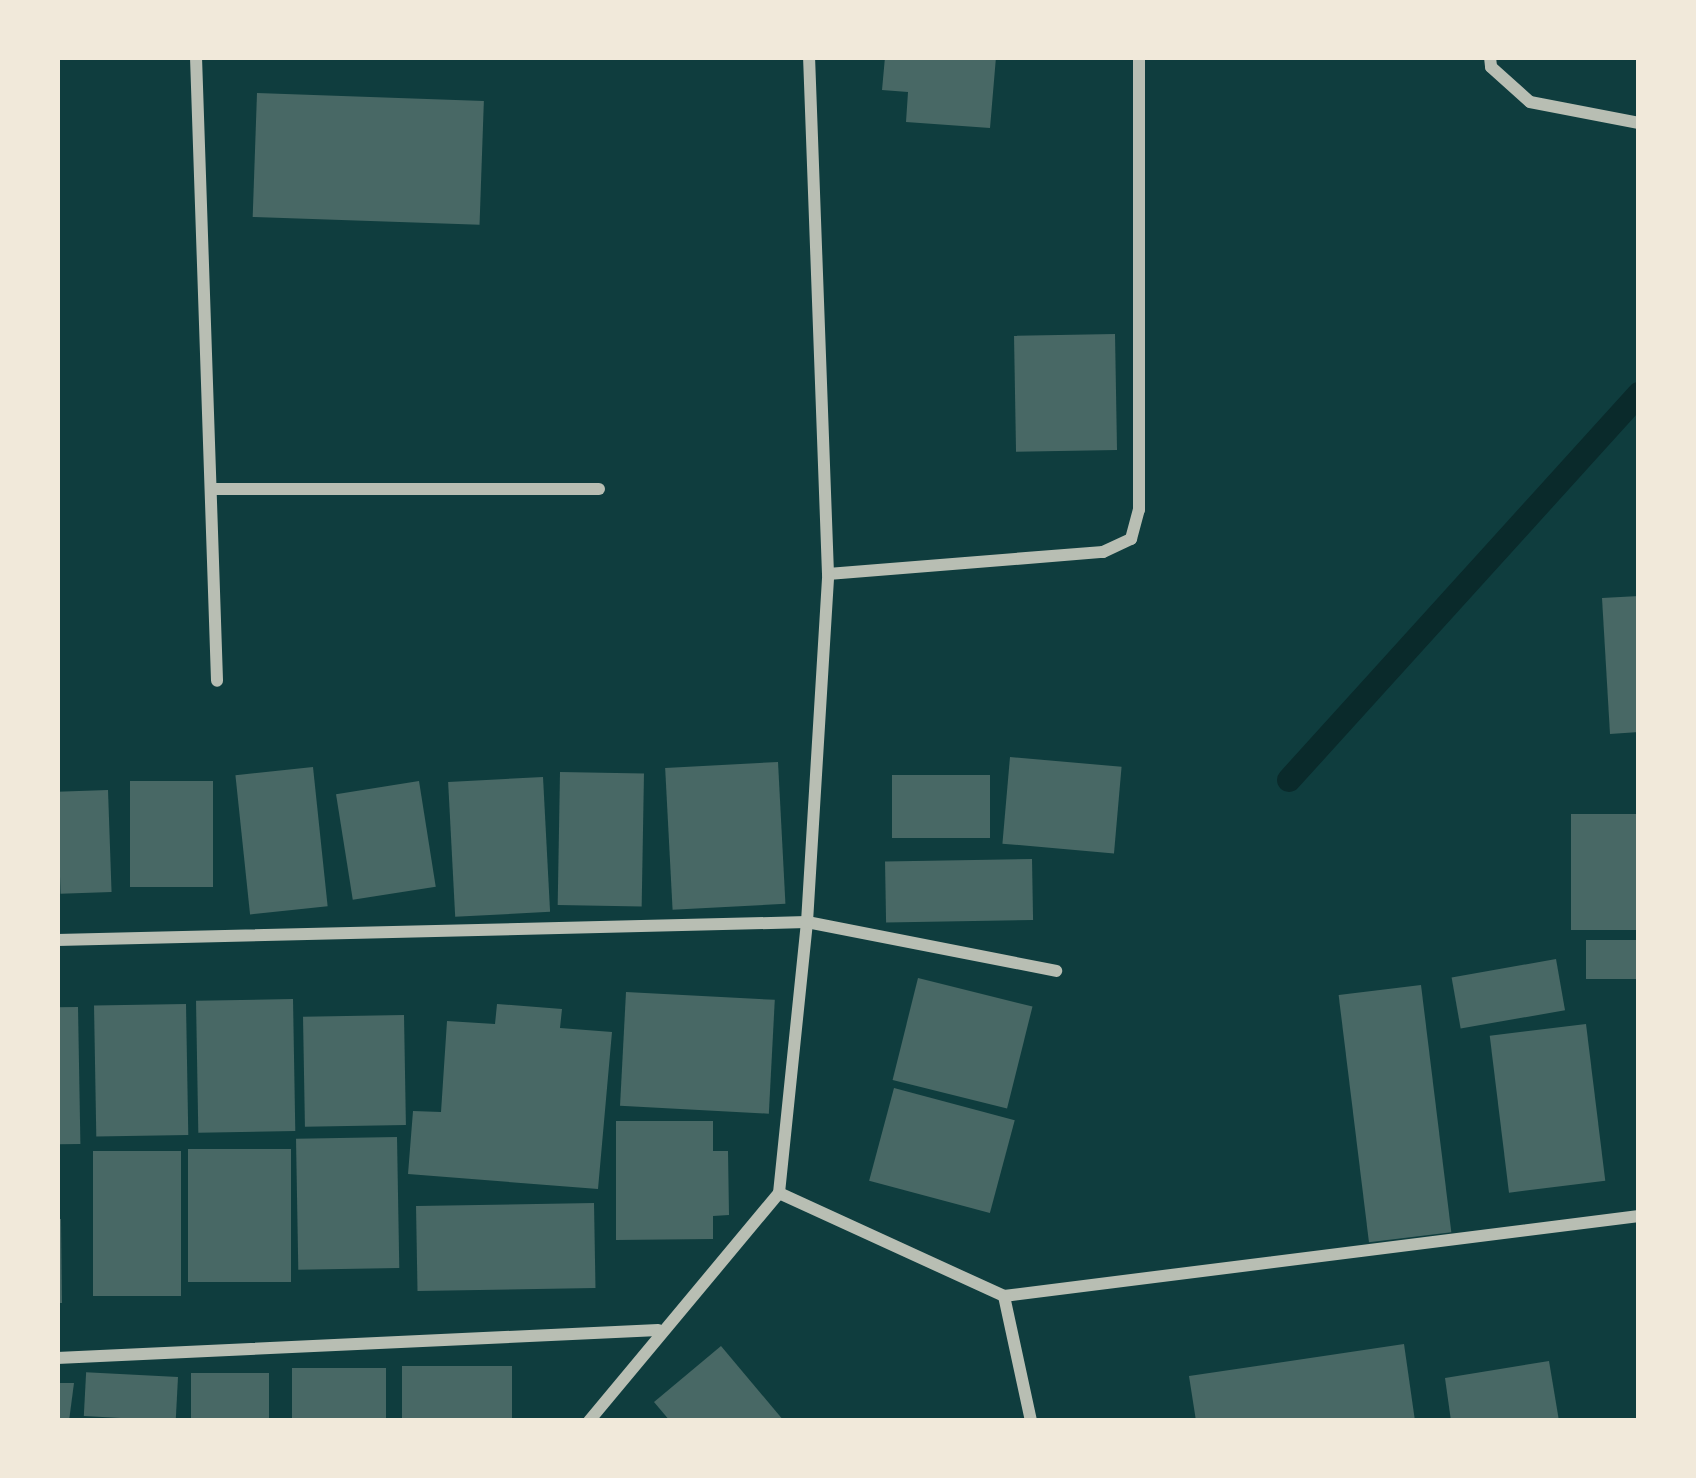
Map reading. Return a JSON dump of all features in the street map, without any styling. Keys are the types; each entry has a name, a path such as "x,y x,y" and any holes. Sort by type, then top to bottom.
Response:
{"street":[{"path":"196,57 217,682"},
{"path":"589,1421 658,1330 779,1193 807,922 828,574 809,57"},
{"path":"828,574 1103,551 1131,539 1138,510 1139,57"},
{"path":"1490,57 1490,67 1529,102 1639,123"},
{"path":"211,489 599,489"},
{"path":"57,940 807,922 1056,971"},
{"path":"779,1193 1004,1297 1639,1216"},
{"path":"1004,1297 1031,1421"},
{"path":"57,1358 658,1330"}],"building":[{"path":"885,57 996,57 990,128 906,122 908,92 882,90"},
{"path":"257,93 484,101 480,225 253,217"},
{"path":"1115,334 1117,450 1016,452 1014,336"},
{"path":"1639,596 1639,732 1610,734 1602,598"},
{"path":"1010,757 1122,767 1114,853 1002,844"},
{"path":"778,762 785,904 673,910 665,768"},
{"path":"313,767 328,906 250,914 235,775"},
{"path":"560,772 644,773 642,906 558,905"},
{"path":"892,775 990,775 990,838 892,838"},
{"path":"543,777 550,912 455,917 448,782"},
{"path":"130,781 213,781 213,887 130,887"},
{"path":"419,781 436,887 353,900 336,794"},
{"path":"108,790 112,892 61,894 57,792"},
{"path":"1571,814 1639,814 1639,930 1571,930"},
{"path":"1032,859 1033,920 886,923 885,862"},
{"path":"1586,940 1639,940 1639,979 1586,979"},
{"path":"1556,959 1565,1010 1461,1029 1452,977"},
{"path":"918,978 1032,1007 1007,1108 893,1080"},
{"path":"1421,985 1451,1232 1369,1242 1339,995"},
{"path":"626,992 775,1000 769,1114 620,1106"},
{"path":"293,999 295,1131 198,1133 196,1001"},
{"path":"186,1004 188,1135 96,1137 94,1006"},
{"path":"497,1004 562,1009 560,1028 612,1032 598,1189 408,1174 413,1111 441,1112 447,1021 495,1024"},
{"path":"57,1007 78,1007 80,1144 59,1144"},
{"path":"404,1015 406,1125 305,1127 303,1017"},
{"path":"1586,1024 1605,1181 1509,1193 1490,1036"},
{"path":"894,1088 1015,1120 990,1213 869,1181"},
{"path":"616,1121 713,1121 713,1151 728,1151 729,1215 713,1216 713,1239 616,1240"},
{"path":"397,1137 399,1268 298,1270 296,1139"},
{"path":"188,1149 291,1149 291,1282 188,1282"},
{"path":"93,1151 181,1151 181,1296 93,1296"},
{"path":"594,1203 595,1288 418,1291 416,1206"},
{"path":"57,1219 61,1219 62,1303 57,1303"},
{"path":"1404,1344 1415,1421 1196,1421 1189,1376"},
{"path":"721,1346 784,1421 670,1421 654,1402"},
{"path":"1549,1361 1559,1421 1451,1421 1445,1378"},
{"path":"402,1366 512,1366 512,1418 402,1418"},
{"path":"292,1368 386,1368 386,1421 292,1421"},
{"path":"86,1372 178,1377 176,1421 84,1416"},
{"path":"191,1373 269,1373 269,1421 191,1421"},
{"path":"57,1383 74,1383 69,1421 57,1421"}],"waterway":[{"path":"1289,780 1639,394"}]}
